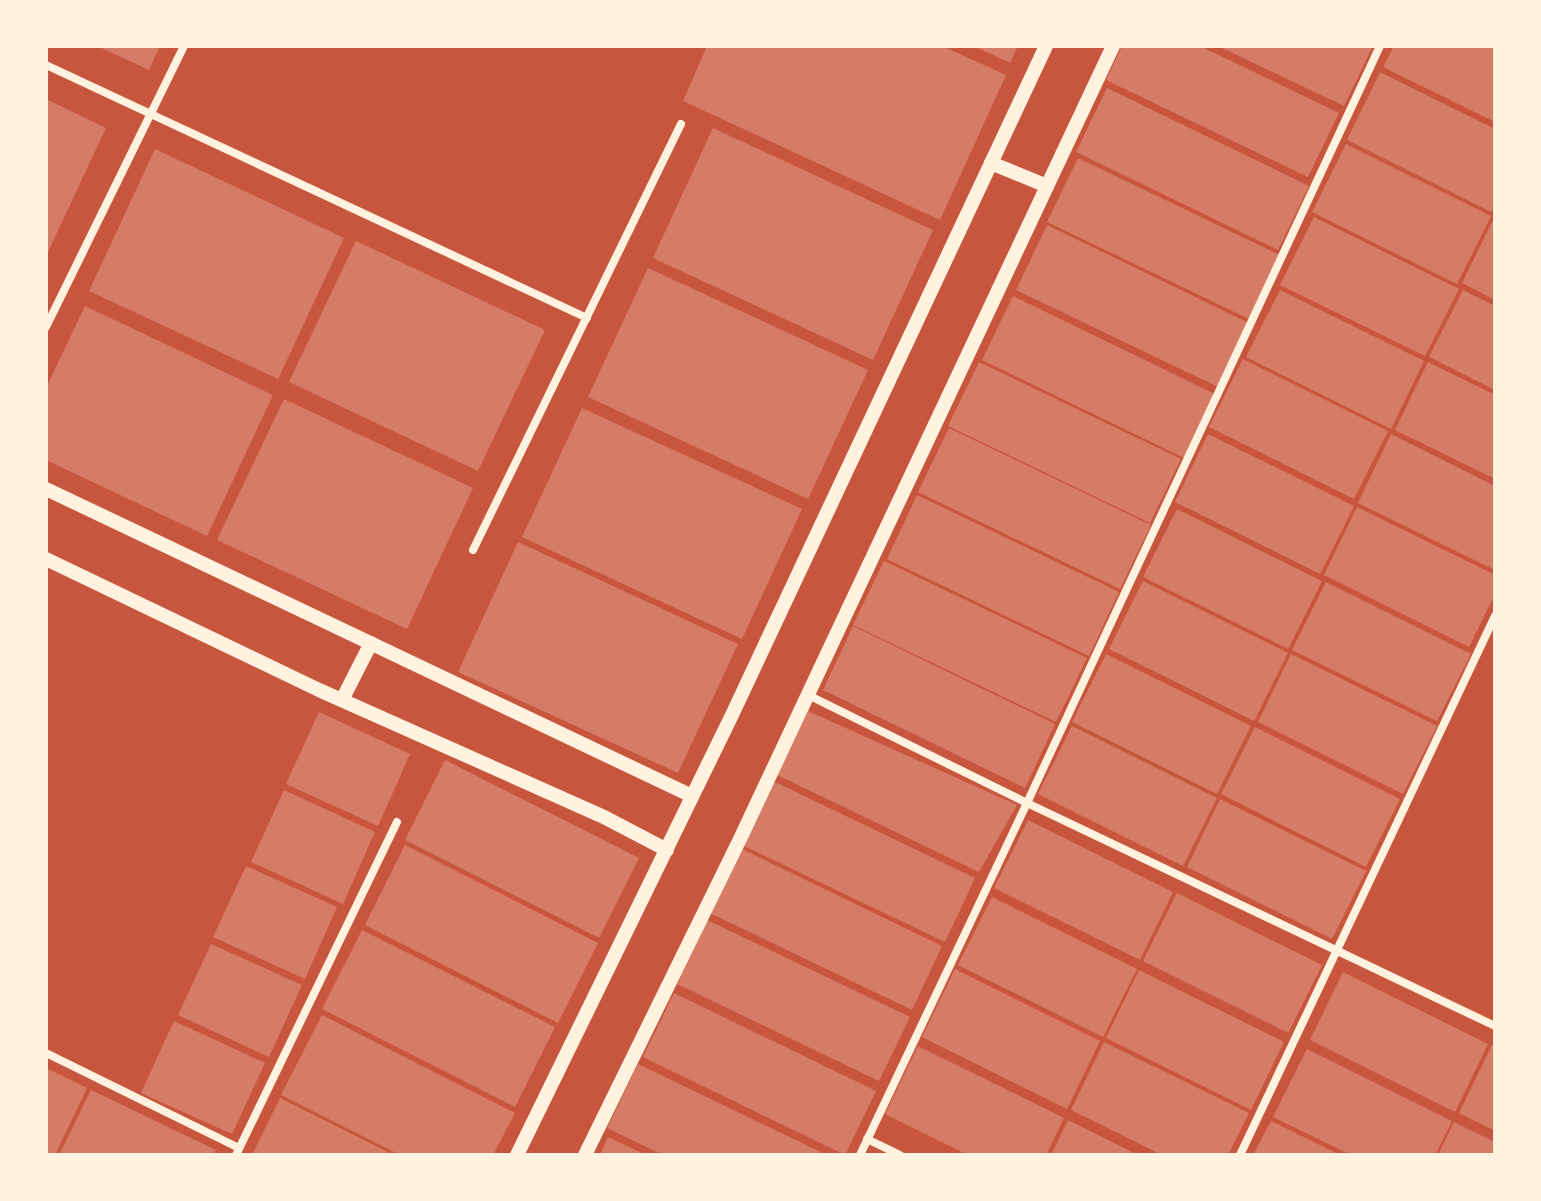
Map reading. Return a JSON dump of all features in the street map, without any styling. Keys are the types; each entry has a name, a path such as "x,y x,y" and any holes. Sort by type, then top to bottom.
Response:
{"street":[{"path":"46,327 184,46"},
{"path":"517,1155 667,850 1046,46"},
{"path":"585,1155 740,839 1113,46"},
{"path":"860,1155 1380,46"},
{"path":"46,65 587,318"},
{"path":"473,550 681,124"},
{"path":"991,163 1047,186"},
{"path":"46,489 692,796"},
{"path":"46,559 342,700 604,817 667,850"},
{"path":"1240,1155 1495,616"},
{"path":"342,700 371,643"},
{"path":"808,695 1495,1026"},
{"path":"46,1053 238,1151 397,822"},
{"path":"867,1139 900,1155"}],"building":[{"path":"97,46 160,46 149,70"},
{"path":"707,46 942,46 1006,75 940,220 683,101"},
{"path":"974,46 1018,46 1010,63"},
{"path":"1122,46 1200,46 1339,113 1308,177 1106,80"},
{"path":"1218,46 1373,46 1344,106"},
{"path":"1394,46 1495,46 1495,122 1383,67"},
{"path":"1380,72 1495,129 1495,205 1491,212 1347,140"},
{"path":"1107,88 1309,186 1278,250 1076,152"},
{"path":"46,99 106,128 46,256"},
{"path":"713,128 933,230 873,360 653,258"},
{"path":"1346,144 1491,216 1457,284 1312,212"},
{"path":"155,149 344,238 278,379 89,291"},
{"path":"1078,158 1280,255 1249,319 1047,222"},
{"path":"1495,216 1495,300 1462,283"},
{"path":"1314,217 1459,289 1425,356 1280,285"},
{"path":"1047,225 1249,323 1218,387 1016,290"},
{"path":"356,241 545,330 478,471 289,382"},
{"path":"648,268 868,370 808,499 588,397"},
{"path":"1280,290 1424,361 1391,429 1246,357"},
{"path":"1463,290 1495,306 1495,390 1429,357"},
{"path":"1013,296 1215,394 1184,458 982,360"},
{"path":"85,306 273,395 207,536 46,460 46,388"},
{"path":"1243,359 1388,431 1354,499 1209,427"},
{"path":"979,362 1181,459 1150,523 948,426"},
{"path":"1428,362 1495,395 1495,479 1395,430"},
{"path":"284,399 473,488 407,629 217,540"},
{"path":"582,408 802,509 742,639 522,537"},
{"path":"949,428 1151,525 1120,589 918,492"},
{"path":"1208,434 1354,506 1320,574 1175,502"},
{"path":"1391,434 1495,486 1495,570 1358,503"},
{"path":"917,495 1119,592 1089,656 887,559"},
{"path":"1357,507 1495,575 1495,594 1469,647 1324,575"},
{"path":"1177,509 1322,581 1288,649 1143,577"},
{"path":"518,542 738,644 678,773 458,672"},
{"path":"884,561 1087,658 1056,722 853,625"},
{"path":"1143,581 1288,653 1254,721 1109,649"},
{"path":"1326,582 1471,654 1437,721 1292,650"},
{"path":"853,626 1055,724 1025,788 823,690"},
{"path":"1106,654 1251,726 1217,794 1072,722"},
{"path":"1291,654 1437,726 1403,794 1258,722"},
{"path":"808,711 1017,805 979,872 777,775"},
{"path":"319,712 410,754 378,826 286,784"},
{"path":"1072,726 1217,798 1183,866 1038,794"},
{"path":"1255,727 1400,799 1366,867 1221,794"},
{"path":"445,760 639,858 599,938 405,840"},
{"path":"773,781 975,878 945,942 742,845"},
{"path":"284,790 375,832 343,904 251,862"},
{"path":"1220,799 1366,871 1332,939 1187,867"},
{"path":"1028,820 1173,892 1140,960 994,888"},
{"path":"405,845 598,943 558,1023 365,925"},
{"path":"740,848 942,946 912,1010 710,913"},
{"path":"246,866 337,907 305,979 213,937"},
{"path":"1177,893 1322,965 1288,1033 1143,961"},
{"path":"992,897 1137,969 1103,1037 958,965"},
{"path":"707,920 910,1017 879,1081 677,984"},
{"path":"362,930 555,1027 515,1107 322,1009"},
{"path":"211,944 302,985 269,1057 178,1015"},
{"path":"955,969 1100,1041 1067,1109 922,1037"},
{"path":"1139,970 1284,1042 1251,1110 1106,1038"},
{"path":"1343,972 1488,1044 1455,1112 1310,1040"},
{"path":"674,993 876,1091 845,1155 643,1057"},
{"path":"322,1015 515,1113 493,1155 400,1155 281,1095"},
{"path":"174,1021 265,1063 232,1134 141,1093"},
{"path":"1104,1042 1249,1113 1228,1155 1162,1155 1071,1110"},
{"path":"1492,1045 1495,1047 1495,1131 1459,1113"},
{"path":"918,1046 1064,1118 1046,1155 968,1155 885,1114"},
{"path":"1307,1049 1452,1121 1435,1155 1351,1155 1273,1117"},
{"path":"638,1064 827,1155 663,1155 607,1128"},
{"path":"46,1068 87,1088 55,1155 46,1153"},
{"path":"91,1090 216,1150 213,1155 59,1155"},
{"path":"280,1098 394,1155 252,1155"},
{"path":"1068,1120 1138,1155 1051,1155"},
{"path":"1271,1121 1340,1155 1253,1155"},
{"path":"1454,1122 1495,1142 1495,1155 1438,1155"},
{"path":"608,1137 646,1155 600,1155"}]}
